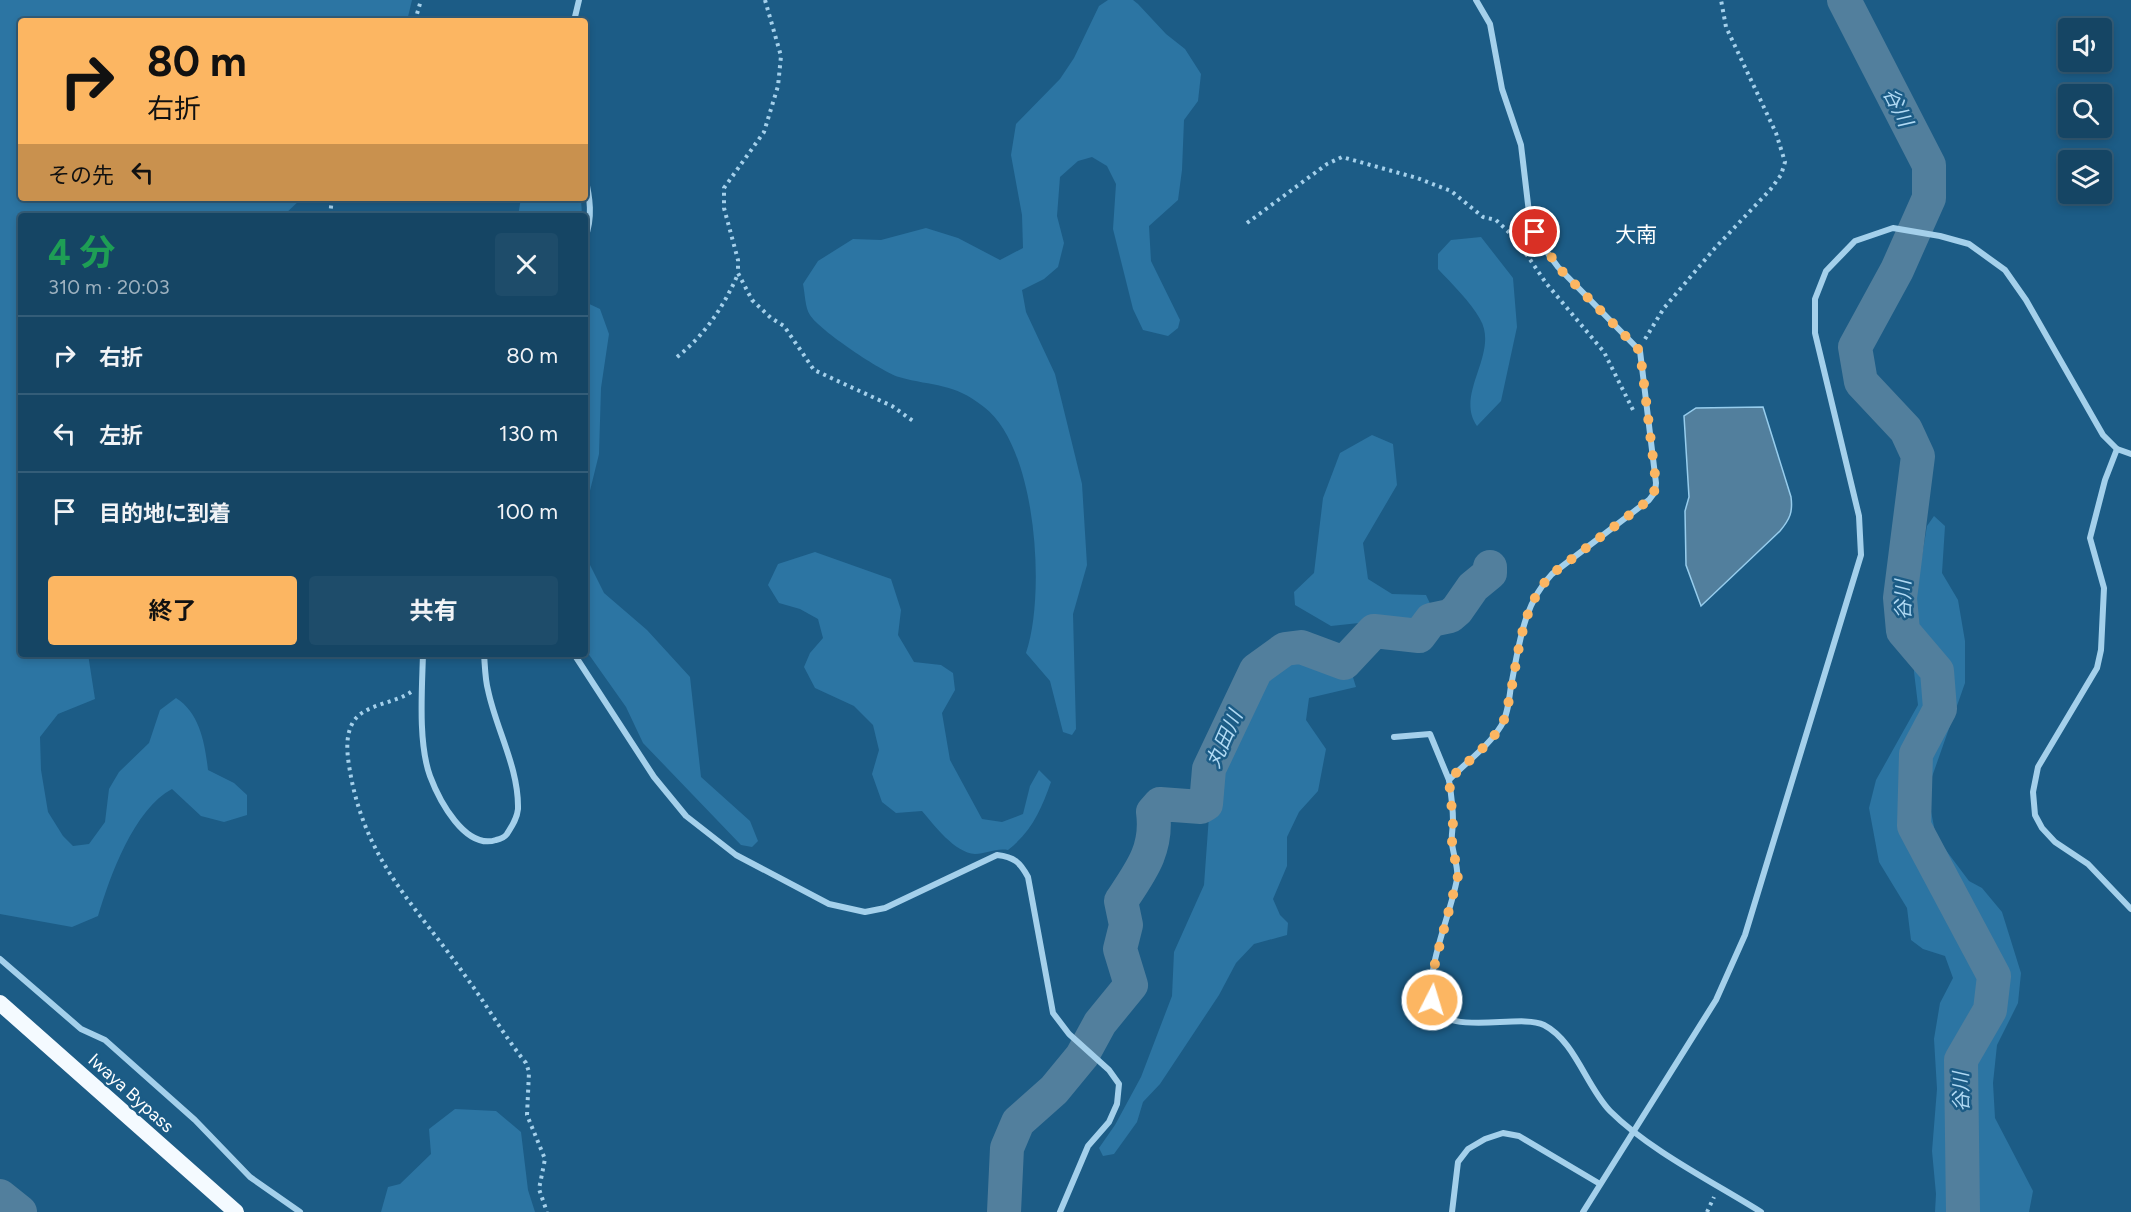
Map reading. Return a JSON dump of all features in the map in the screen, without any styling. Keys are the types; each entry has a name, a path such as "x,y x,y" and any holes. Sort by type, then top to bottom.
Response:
{"highway":[{"name":"Iwaya Bypass","path":"0,1003 236,1212"}],"street":[{"path":"575,18 579,0"},
{"path":"1449,780 1491,740 1502,725 1521,638 1532,600 1539,587 1552,574 1649,500 1654,492 1640,351 1558,267 1533,229 1530,221 1521,145 1502,89 1490,24 1476,0"},
{"path":"588,190 590,226 588,231"},
{"path":"1583,1212 1716,1000 1745,935 1861,555 1859,516 1815,333 1815,299 1826,271 1856,241 1893,228 1940,236 1969,244 2005,270 2021,292 2103,435 2117,449 2131,454"},
{"path":"2117,449 2105,480 2090,538 2104,588 2101,650 2097,668 2038,767 2033,792 2035,815 2042,828 2055,843 2088,864 2131,909"},
{"path":"423,657 424,746 429,774 440,799 474,839 488,843 504,838 514,824 518,810 509,757 488,690 484,657"},
{"path":"576,657 654,777 686,816 736,855 830,904 865,912 899,904 912,894 997,855 1010,856 1021,863 1028,877 1053,1013 1080,1045 1109,1070 1119,1084 1118,1104 1109,1122 1088,1146 1060,1212"},
{"path":"1394,737 1430,734 1449,780 1453,821 1452,843 1458,876 1435,963 1432,1000 1438,1012 1466,1023 1525,1020 1543,1025 1557,1036 1572,1054 1597,1097 1633,1130 1761,1212"},
{"path":"0,959 81,1029 105,1040 195,1120 250,1177 300,1212"},
{"path":"1452,1212 1458,1162 1468,1149 1485,1139 1503,1133 1519,1136 1600,1184"}],"path":[{"path":"416,18 421,0"},
{"path":"677,357 703,334 729,294 738,273 738,260 724,208 724,188 764,132 778,86 781,56 765,0"},
{"path":"1640,351 1664,308 1715,248 1770,190 1781,175 1785,162 1776,133 1726,27 1721,0"},
{"path":"1247,224 1328,164 1342,157 1417,178 1451,191 1483,217 1497,219 1516,239 1546,283 1604,352 1649,438"},
{"path":"738,273 753,300 771,318 784,326 814,370 892,406 913,421"},
{"path":"423,681 403,698 360,714 352,724 348,738 347,757 358,810 387,872 465,974 526,1063 529,1072 527,1115 545,1159 539,1189 546,1212"}],"shaded area":[{"path":"0,0 412,0 408,18 18,18 18,201 299,201 286,213 18,213 18,657 88,657 95,699 58,714 40,737 41,770 48,812 63,836 73,846 89,844 105,822 109,789 119,772 149,743 160,710 176,698 191,712 200,730 208,770 234,783 247,795 247,815 224,822 201,816 172,789 158,799 135,827 109,882 98,916 72,927 0,914"},
{"path":"1108,0 1133,0 1166,34 1185,49 1201,74 1198,101 1184,120 1178,200 1149,226 1151,261 1180,320 1178,328 1168,336 1143,330 1133,309 1113,229 1116,184 1107,166 1092,157 1078,161 1060,177 1057,216 1064,243 1058,267 1044,279 1022,290 1026,312 1055,374 1082,484 1087,565 1073,614 1076,729 1072,735 1063,732 1050,681 1026,653 1032,627 1035,596 1032,523 1026,487 1016,454 1002,427 984,407 963,393 891,374 838,340 816,322 808,312 803,284 818,261 853,239 881,240 926,228 958,238 1000,260 1023,248 1022,215 1011,155 1016,124 1060,79 1074,58 1099,6"},
{"path":"520,201 581,201 582,213 518,213"},
{"path":"1481,237 1513,278 1517,327 1501,401 1477,426 1471,414 1471,401 1485,346 1485,332 1471,306 1438,269 1438,254 1451,240"},
{"path":"588,303 600,309 609,334 601,388 599,454 588,499"},
{"path":"1763,407 1791,497 1790,515 1780,531 1701,606 1686,565 1685,511 1689,497 1684,416 1696,408"},
{"path":"1372,435 1393,444 1397,485 1363,543 1368,579 1392,594 1426,595 1434,612 1405,624 1387,620 1331,626 1295,605 1294,592 1314,573 1323,498 1340,453"},
{"path":"1934,516 1945,526 1942,573 1958,600 1965,641 1965,683 1927,791 1936,837 1969,881 1982,888 2002,912 2021,973 2018,1003 1997,1045 1993,1083 1995,1118 2033,1191 2029,1212 1935,1212 1936,1194 1932,1151 1937,1089 1934,1039 1940,1003 1953,978 1945,956 1923,949 1911,940 1907,908 1879,862 1869,808 1876,780 1918,705 1914,672 1914,604 1927,526"},
{"path":"815,552 891,579 901,610 898,635 914,662 941,665 953,673 955,690 942,713 950,760 982,819 1002,822 1023,814 1030,786 1039,770 1051,782 1035,819 1008,850 975,854 967,852 953,844 922,811 896,813 882,802 872,774 879,750 873,725 854,706 815,688 804,667 810,653 823,638 818,619 800,609 779,603 768,585 778,564"},
{"path":"588,561 604,593 647,630 690,677 701,777 750,821 758,841 752,847 741,845 643,743 626,707 588,653"},
{"path":"1301,653 1351,671 1356,687 1309,698 1306,720 1326,749 1318,791 1299,812 1287,837 1287,866 1273,899 1280,915 1288,923 1287,935 1254,944 1236,963 1219,995 1160,1084 1143,1102 1137,1122 1114,1154 1103,1156 1099,1148 1115,1125 1141,1077 1172,996 1174,952 1204,885 1212,774 1240,714 1249,685 1284,658"},
{"path":"455,1109 496,1111 521,1132 528,1190 535,1212 381,1212 388,1187 400,1184 431,1154 429,1129"}],"waterway":[{"name":"谷川","path":"1844,0 1929,165 1929,198 1897,270 1855,347 1861,382 1906,430 1918,456 1900,598 1903,631 1937,671 1940,709 1916,754 1914,826 1994,976 1990,1010 1961,1060 1963,1212"},
{"name":"丸田川","path":"1004,1212 1007,1148 1018,1122 1054,1090 1082,1056 1100,1023 1131,985 1120,949 1126,925 1121,901 1141,869 1150,849 1154,825 1153,812 1160,804 1201,807 1206,804 1209,769 1256,670 1285,649 1301,647 1344,663 1374,631 1419,636 1431,620 1450,616 1457,610 1473,587 1490,573 1490,567"},
{"path":"0,1196 20,1212"}],"district":[{"name":"大南","path":"1636,235"}],"route":[{"path":"1432,1000 1435,963 1458,876 1452,843 1453,821 1449,780 1491,740 1502,725 1521,638 1532,600 1539,587 1552,574 1649,500 1656,483 1640,351 1558,267 1535,232"}]}
